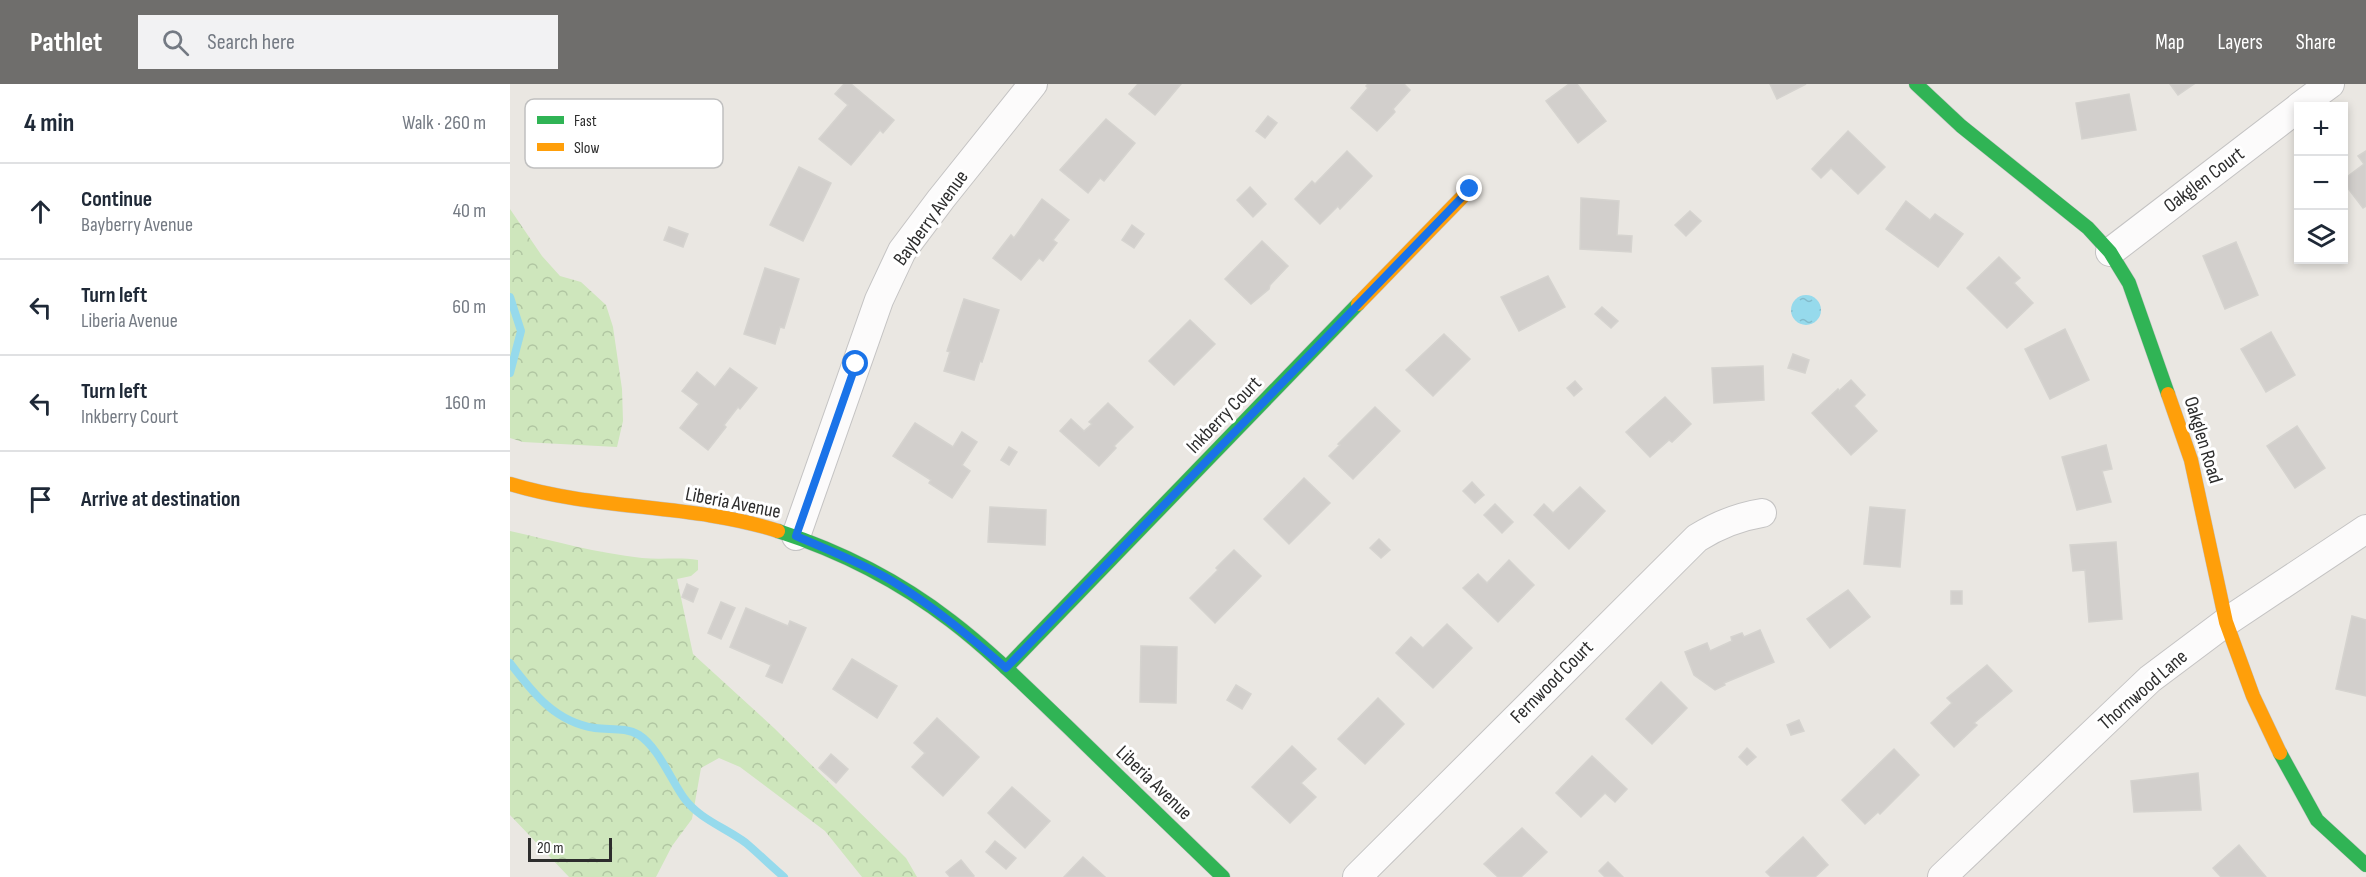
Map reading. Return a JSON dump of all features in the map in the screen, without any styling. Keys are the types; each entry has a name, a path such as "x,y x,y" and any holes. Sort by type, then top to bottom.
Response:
{"street":[{"name":"Bayberry Avenue","path":"796,536 879,300 903,251 941,199 1033,84"},
{"name":"Oakglen Road","path":"1916,84 1961,126 2088,228 2110,252 2129,283 2191,460 2226,622 2253,696 2286,766 2318,820 2366,865"},
{"name":"Oakglen Court","path":"2306,102 2330,84"},
{"name":"Oakglen Court","path":"2110,252 2294,111"},
{"name":"Inkberry Court","path":"1006,668 1470,189"},
{"name":"Liberia Avenue","path":"510,484 554,496 733,519 796,536 845,557 891,581 951,621 1006,668 1223,877"},
{"name":"Fernwood Court","path":"1357,877 1697,538 1720,524 1740,516 1762,513"},
{"name":"Thornwood Lane","path":"1942,877 2150,679 2226,622 2366,529"}],"green space":[{"path":"510,209 542,256 560,276 581,282 606,305 613,327 622,389 623,421 617,447 523,442 510,438"},
{"path":"510,531 625,556 698,560 698,570 691,576 677,579 693,654 774,728 906,858 917,877 862,877 825,831 740,767 719,758 701,768 692,819 672,846 656,877 569,877 510,815"}],"water":[{"path":"1806,295 1817,299 1821,310 1817,321 1806,325 1795,321 1791,310 1795,299"}],"building":[{"path":"844,84 851,84 894,120 883,133 880,130 851,165 819,139 848,105 835,94"},
{"path":"1138,84 1181,84 1155,115 1129,94"},
{"path":"1368,84 1404,84 1410,90 1393,109 1395,112 1377,131 1351,108 1368,88 1366,86"},
{"path":"1569,84 1577,84 1606,121 1578,143 1546,101"},
{"path":"1770,84 1806,84 1777,99"},
{"path":"2170,84 2194,84 2178,95"},
{"path":"2129,94 2136,130 2082,139 2076,103"},
{"path":"1268,116 1277,123 1265,138 1256,131"},
{"path":"1106,119 1135,143 1104,181 1100,178 1088,193 1060,170"},
{"path":"1848,131 1885,167 1858,194 1831,168 1821,178 1812,169"},
{"path":"1347,151 1372,176 1340,209 1338,206 1320,224 1295,199 1312,181 1315,184"},
{"path":"2366,151 2366,206 2363,208 2348,188 2348,176 2364,164 2358,156"},
{"path":"799,167 831,183 803,241 770,225"},
{"path":"1250,187 1266,204 1253,217 1237,200"},
{"path":"1581,198 1619,201 1617,235 1632,236 1631,252 1580,249"},
{"path":"1042,199 1069,220 1053,240 1057,243 1043,261 1039,258 1021,280 993,258 1011,235 1014,238"},
{"path":"1906,201 1930,220 1935,214 1963,234 1938,267 1886,229"},
{"path":"1690,211 1701,221 1686,236 1675,225"},
{"path":"1132,225 1144,234 1134,248 1122,240"},
{"path":"669,227 688,234 683,247 664,240"},
{"path":"1262,241 1288,266 1269,289 1251,304 1225,279"},
{"path":"2236,242 2258,295 2225,309 2203,256"},
{"path":"1999,257 2020,278 2014,283 2033,303 2007,328 1967,288"},
{"path":"765,268 799,279 784,328 780,327 775,344 744,334"},
{"path":"1548,276 1565,307 1519,331 1501,297"},
{"path":"964,299 999,310 974,380 944,371 950,352 947,351"},
{"path":"1602,307 1618,321 1611,328 1595,314"},
{"path":"1190,320 1215,344 1174,385 1149,361"},
{"path":"2065,329 2089,380 2050,399 2025,349"},
{"path":"2271,332 2295,375 2266,392 2241,349"},
{"path":"1444,334 1470,359 1433,396 1406,370"},
{"path":"1793,354 1809,360 1805,373 1788,368"},
{"path":"1763,366 1764,400 1714,403 1712,368"},
{"path":"730,368 757,388 740,409 738,407 708,450 680,428 699,404 682,391 697,372 715,387"},
{"path":"1851,380 1865,395 1854,406 1877,431 1851,455 1812,413"},
{"path":"1575,381 1582,389 1574,396 1567,388"},
{"path":"1665,397 1691,424 1672,442 1669,440 1650,457 1626,432"},
{"path":"1108,403 1133,427 1114,446 1116,448 1099,466 1060,431 1071,419 1084,431 1092,424 1089,422"},
{"path":"1375,407 1400,431 1353,479 1329,456"},
{"path":"915,423 953,447 962,432 977,442 962,465 970,471 952,498 929,483 931,480 893,456"},
{"path":"2297,426 2325,468 2295,488 2267,446"},
{"path":"2106,445 2112,469 2102,471 2111,502 2077,510 2062,457"},
{"path":"1009,447 1017,452 1009,465 1001,460"},
{"path":"1304,478 1330,503 1289,544 1264,519"},
{"path":"1472,482 1484,495 1475,503 1463,491"},
{"path":"1580,487 1605,511 1569,549 1534,515 1544,504 1553,513"},
{"path":"1495,504 1513,522 1502,533 1484,515"},
{"path":"990,507 1046,510 1045,545 988,542"},
{"path":"1870,507 1905,510 1900,567 1864,564"},
{"path":"1379,539 1390,550 1381,558 1370,548"},
{"path":"2116,542 2122,619 2089,622 2085,570 2073,571 2070,545"},
{"path":"1234,550 1261,576 1215,623 1190,598"},
{"path":"1509,560 1534,585 1498,622 1463,588 1478,574 1487,583"},
{"path":"687,584 698,589 693,602 682,597"},
{"path":"1848,590 1870,617 1830,648 1807,619"},
{"path":"1951,591 1962,591 1962,604 1951,604"},
{"path":"721,602 735,608 721,639 708,633"},
{"path":"746,608 788,626 790,621 806,628 782,683 766,676 771,665 730,647"},
{"path":"2352,616 2366,620 2366,696 2336,689"},
{"path":"1447,624 1472,648 1433,688 1396,653 1411,637 1423,648"},
{"path":"1760,630 1774,662 1724,683 1725,685 1715,690 1694,675 1685,652 1707,643 1710,651 1732,641 1731,637 1742,633 1744,637"},
{"path":"1141,646 1177,647 1176,703 1140,702"},
{"path":"852,659 897,686 877,718 833,689"},
{"path":"1987,665 2012,691 1974,723 1977,725 1954,747 1931,723 1952,703 1947,698"},
{"path":"1661,682 1687,708 1652,744 1626,719"},
{"path":"1236,685 1251,694 1242,709 1227,700"},
{"path":"1378,698 1404,724 1365,764 1338,739"},
{"path":"937,718 979,757 943,796 912,767 925,753 914,743"},
{"path":"1799,720 1804,731 1791,735 1787,725"},
{"path":"1292,746 1316,769 1301,783 1316,797 1290,823 1252,787"},
{"path":"1747,748 1756,757 1747,765 1739,757"},
{"path":"1894,749 1919,775 1880,814 1878,812 1865,824 1842,800"},
{"path":"831,754 848,769 836,783 819,768"},
{"path":"1592,756 1627,789 1615,802 1605,793 1581,817 1556,793"},
{"path":"2198,773 2201,810 2134,812 2131,781"},
{"path":"1012,787 1050,821 1025,848 988,813"},
{"path":"1522,828 1547,852 1521,877 1498,877 1484,864"},
{"path":"1803,837 1828,865 1815,877 1771,877 1766,872"},
{"path":"995,841 1016,858 1006,869 986,852"},
{"path":"2239,845 2266,877 2221,877 2213,868"},
{"path":"1083,857 1105,877 1064,877"},
{"path":"961,860 973,877 950,877 946,872"},
{"path":"1608,862 1623,877 1605,877 1599,871"}],"waterway":[{"path":"510,297 521,331 510,373"},
{"path":"510,663 536,695 568,720 595,728 634,732 646,740 658,755 679,791 697,812 746,843 784,877"}],"traffic: fast":[{"path":"1916,84 1961,126 2088,228 2110,252 2129,283 2168,394"},
{"path":"1006,668 1358,304"},
{"path":"778,531 868,568 911,593 951,621 1012,673 1223,877"},
{"path":"2280,753 2317,820 2366,865"}],"traffic: slow":[{"path":"1358,304 1470,189"},
{"path":"2168,394 2191,460 2226,622 2253,696 2280,753"},
{"path":"510,484 577,499 712,516 778,531"}],"route":[{"path":"856,364 796,536 845,557 891,581 951,621 1006,668 1470,189"}]}
